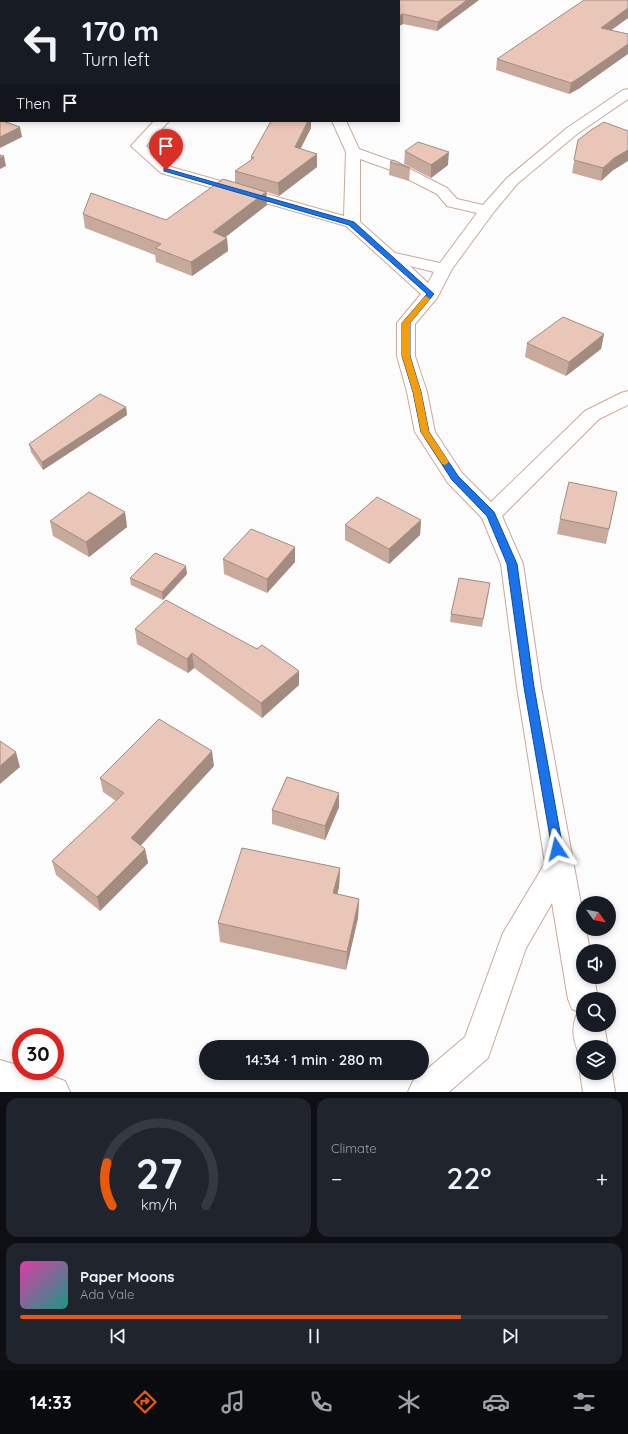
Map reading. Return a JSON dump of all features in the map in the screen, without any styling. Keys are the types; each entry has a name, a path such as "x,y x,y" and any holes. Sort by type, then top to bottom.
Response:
{"street":[{"path":"582,992 529,687 512,564 491,515 455,478 425,432 417,392 406,356 406,323 431,294 444,269 486,210 512,182 572,131 628,93"},
{"path":"161,122 138,146 166,170 352,223 431,294"},
{"path":"339,122 353,152 352,223"},
{"path":"353,152 393,166 442,191 452,202 486,210"},
{"path":"389,257 444,269"},
{"path":"491,515 592,415 628,397"},
{"path":"424,1092 477,1048 513,943 560,864"},
{"path":"0,1076 54,1092"},
{"path":"597,1080 599,1092"}],"building":[{"path":"400,0 467,0 438,22 403,14 400,16"},
{"path":"584,0 628,0 628,8 601,28 628,34 628,44 571,83 497,59"},
{"path":"0,122 6,122 20,127 0,137"},
{"path":"270,122 308,122 295,147 317,154 278,183 235,171 254,158 251,157"},
{"path":"604,122 628,131 628,150 614,158 603,168 574,160 578,140"},
{"path":"418,142 449,152 431,165 405,151"},
{"path":"393,160 410,168 390,162"},
{"path":"223,179 266,192 213,232 227,238 191,262 155,248 161,244 83,214 91,193 166,220"},
{"path":"563,317 604,334 569,362 527,343"},
{"path":"100,394 126,407 42,462 29,444"},
{"path":"569,482 617,492 609,529 560,519"},
{"path":"89,492 125,512 86,542 50,521"},
{"path":"377,497 421,520 389,549 345,525"},
{"path":"251,529 295,547 267,579 223,559"},
{"path":"155,553 186,566 162,592 130,578"},
{"path":"459,578 490,583 483,619 451,614"},
{"path":"166,600 257,649 262,645 299,671 261,703 192,653 187,659 135,629"},
{"path":"159,719 212,751 131,838 145,849 97,897 52,861 124,793 100,778"},
{"path":"0,741 16,752 0,766"},
{"path":"287,777 339,793 325,826 272,810"},
{"path":"242,848 340,868 333,893 359,899 347,952 218,923"}],"slow traffic":[{"path":"426,299 406,323 406,356 417,392 425,432 445,462"}],"route":[{"path":"166,170 352,223 431,294 406,323 406,356 417,392 425,432 455,478 491,515 512,564 529,687 557,849"}]}
